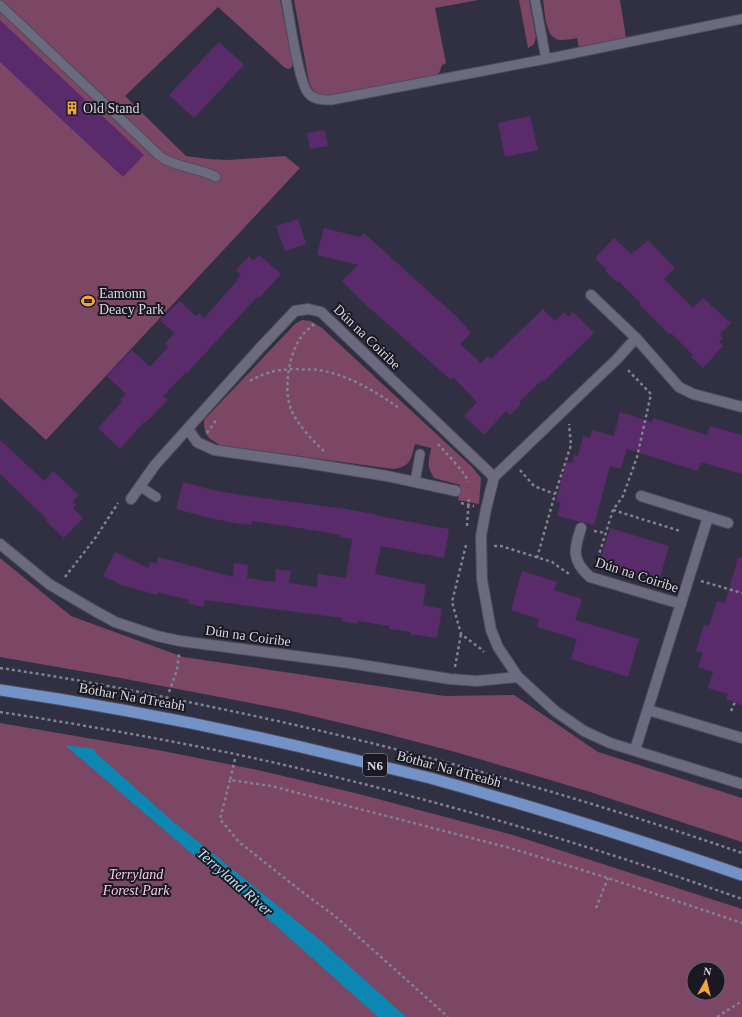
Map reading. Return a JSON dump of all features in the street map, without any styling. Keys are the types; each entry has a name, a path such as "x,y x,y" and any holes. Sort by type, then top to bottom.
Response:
{"highway":[{"name":"Bóthar Na dTreabh","path":"0,690 168,718 312,749 428,778 526,806 636,839 742,875"}],"street":[{"path":"591,295 636,338 679,387 693,394 742,407"},
{"name":"Dún na Coiribe","path":"131,499 141,487 155,465 260,348 295,311 308,309 321,312 494,477"},
{"path":"636,338 617,359 494,477 481,536 482,580 491,630 498,647 518,677 555,712 584,731 610,743 742,784"},
{"path":"188,429 197,442 214,450 336,467 456,491"},
{"path":"641,496 728,523"},
{"name":"Dún na Coiribe","path":"635,750 708,517"},
{"name":"Dún na Coiribe","path":"580,528 576,544 575,557 580,568 590,577 681,604"},
{"name":"Dún na Coiribe","path":"0,544 56,589 115,622 157,636 180,641 349,663 455,679 477,681 518,677"},
{"path":"648,710 742,738"}],"lane":[{"path":"286,0 301,78 308,92 317,99 331,100 546,59 742,19"},
{"path":"535,0 546,59"},
{"path":"0,5 161,157 167,161 207,172 216,177"},
{"path":"415,482 420,454"},
{"path":"141,487 156,497"}],"path":[{"path":"324,315 301,337 292,354 287,390 291,410 310,437 329,456 336,467"},
{"path":"590,577 596,564 613,510 623,496 637,457 650,394 617,359"},
{"path":"247,383 260,375 283,369 318,370 350,380 373,391 402,409"},
{"path":"537,558 555,494 571,445 567,407"},
{"path":"201,444 207,432 221,413"},
{"path":"437,443 464,475 468,485"},
{"path":"511,461 534,486 555,494"},
{"path":"456,491 456,502 486,509"},
{"path":"468,505 470,495"},
{"path":"56,589 96,538 120,500 131,499"},
{"path":"613,510 680,531"},
{"path":"481,546 501,546 552,562 570,575"},
{"path":"689,577 742,593"},
{"path":"455,679 455,664 461,634"},
{"path":"169,692 178,670 180,641"},
{"path":"731,711 735,702"},
{"path":"0,712 220,751 385,790 464,810 560,838 742,899"},
{"path":"235,759 220,819 239,842 335,916 448,1017"},
{"path":"230,780 271,786 510,848 608,878 742,923"},
{"path":"596,908 608,878"},
{"path":"717,1017 742,1002"}],"green space":[{"name":"Eamonn Deacy Park","path":"0,0 280,0 293,63 291,68 288,69 284,67 218,7 125,96 186,156 228,160 285,156 300,168 46,440 0,398"},
{"path":"294,0 478,0 435,8 446,63 442,65 439,73 436,75 328,96 316,93 309,82"},
{"path":"519,0 529,0 536,37 534,44 528,48"},
{"path":"543,0 620,0 626,38 579,48 577,38 563,40 556,39 549,31 545,18"},
{"path":"302,320 311,321 322,328 472,467 481,478 479,504 458,500 460,485 434,478 431,474 429,466 431,448 415,444 409,462 399,468 393,469 220,445 207,436 204,420 295,324"},
{"path":"0,558 71,616 183,657 445,696 514,695 598,752 742,798 742,842 587,791 459,753 383,733 287,710 115,677 0,657"},
{"name":"Terryland Forest Park","path":"0,723 163,751 262,771 359,794 513,835 742,909 742,1017 0,1017"}],"water":[{"name":"Terryland River","path":"65,745 95,749 96,753 170,819 320,940 406,1017 378,1017 273,923"}],"building":[{"name":"Old Stand","path":"0,20 144,155 123,177 0,62"},
{"path":"219,42 244,65 194,118 169,95"},
{"path":"530,116 538,150 505,157 498,123"},
{"path":"325,130 328,146 310,149 307,133"},
{"path":"298,219 306,244 285,251 276,226"},
{"path":"324,228 360,237 364,233 458,318 471,333 460,344 481,363 488,356 491,359 543,309 555,321 564,312 568,317 573,312 594,333 544,381 542,380 519,402 521,404 510,415 506,411 484,435 464,416 477,402 454,378 451,380 366,305 342,281 358,265 317,255"},
{"path":"614,238 631,254 648,240 675,268 664,279 693,308 703,298 731,323 720,334 723,338 719,342 723,346 703,368 691,357 693,355 671,333 669,334 639,304 641,303 605,271 607,270 595,258"},
{"path":"259,255 281,274 259,298 257,297 187,373 186,372 163,396 168,400 145,423 144,422 120,449 98,428 122,402 120,400 126,394 107,376 132,350 150,367 168,347 165,344 174,333 160,320 180,301 196,316 199,313 204,318 238,280 237,279 241,275 236,270 249,256 253,261"},
{"path":"620,412 652,422 653,418 707,435 710,426 742,435 742,474 701,462 698,471 627,449 621,469 610,466 594,525 557,516 561,503 556,501 566,462 572,463 574,455 578,456 583,436 590,438 592,430 614,436"},
{"path":"0,440 44,481 53,471 79,495 73,502 76,505 73,508 83,518 64,538 46,521 47,519 0,474"},
{"path":"183,482 212,490 240,495 346,509 449,529 444,558 381,546 375,574 426,585 423,605 442,609 437,638 389,629 389,626 358,621 358,624 342,621 343,618 205,600 203,607 188,603 189,600 158,592 157,595 122,585 103,576 115,552 148,568 150,562 156,564 158,557 233,577 234,563 248,565 247,578 275,582 276,569 291,571 289,583 317,587 318,574 346,578 352,539 341,537 341,535 252,521 251,525 235,523 176,509"},
{"path":"610,528 669,546 659,581 599,563"},
{"path":"738,558 742,558 742,705 726,699 728,694 708,688 713,672 698,667 703,653 696,651 704,625 709,626 717,601 725,603"},
{"path":"522,571 557,582 554,590 582,599 575,620 639,639 628,677 571,659 577,639 537,627 539,619 511,610"}],"place":[{"name":"Old Stand","path":"72,108"},
{"name":"Eamonn Deacy Park","path":"88,301"}]}
